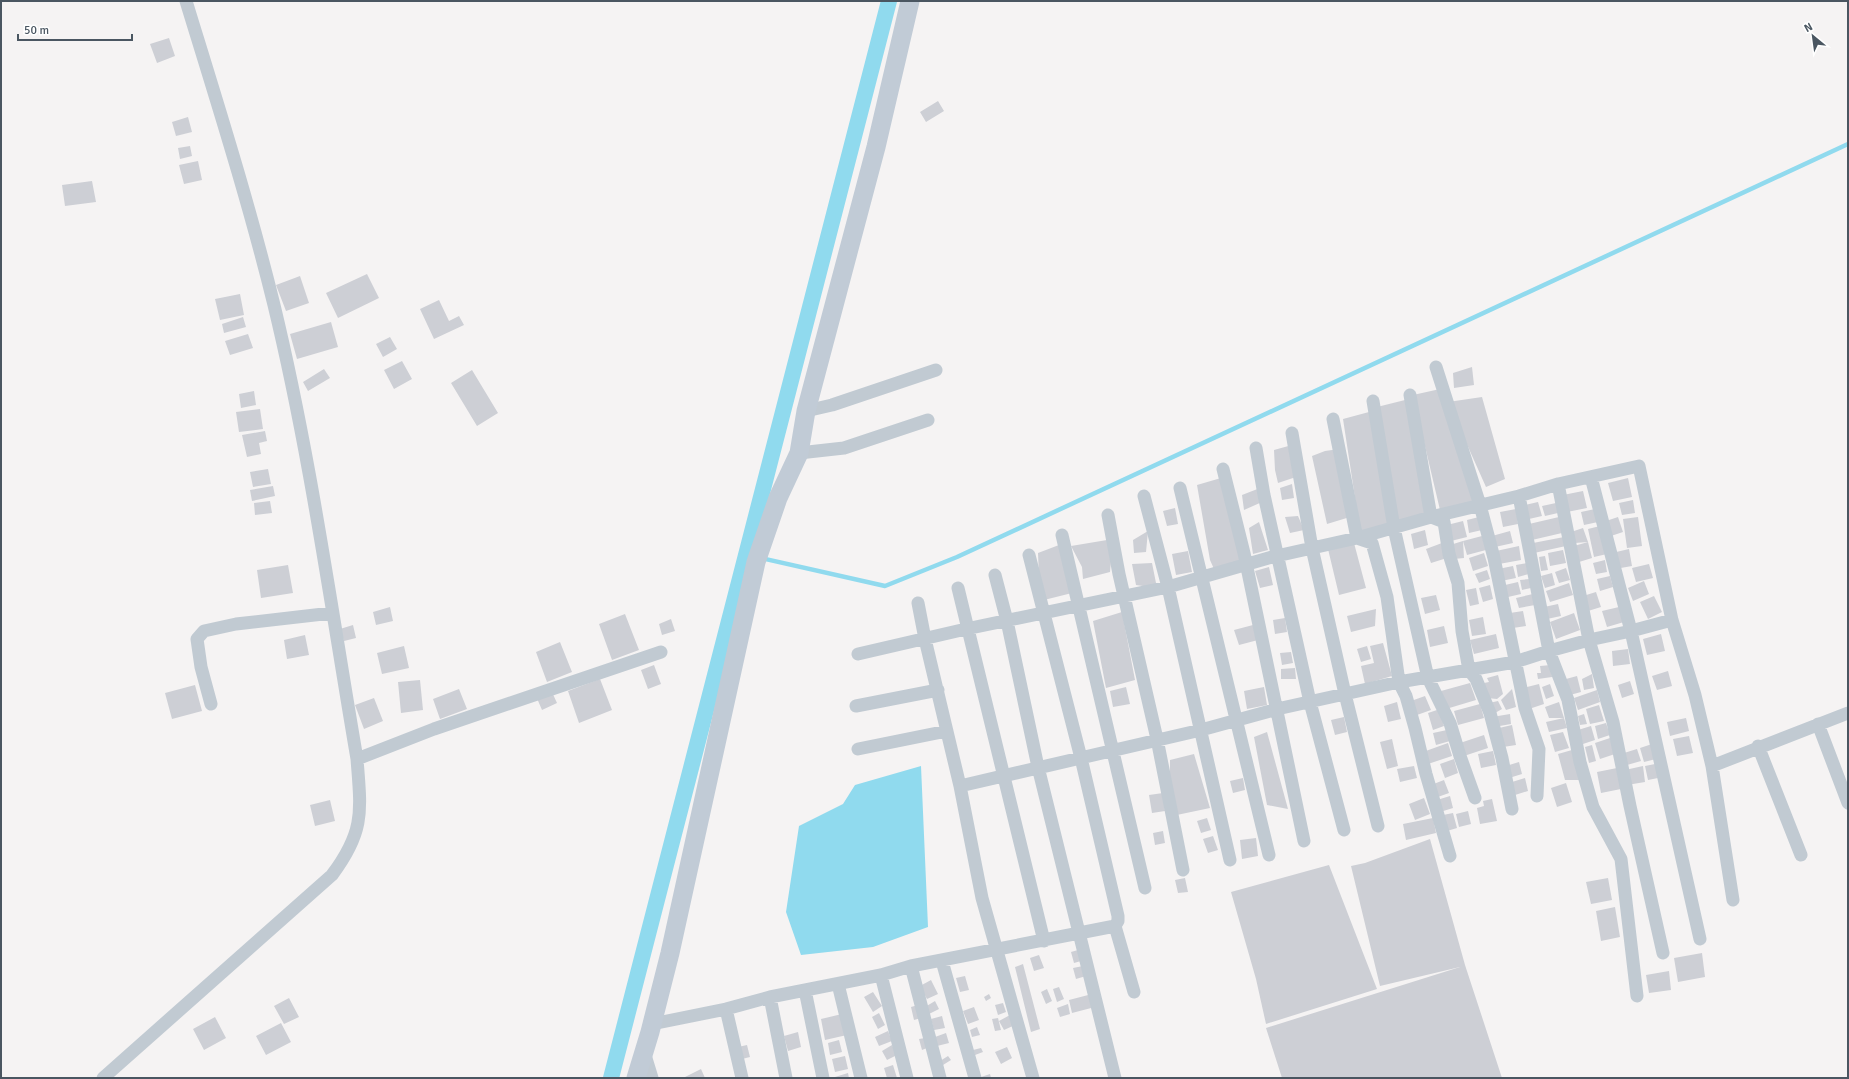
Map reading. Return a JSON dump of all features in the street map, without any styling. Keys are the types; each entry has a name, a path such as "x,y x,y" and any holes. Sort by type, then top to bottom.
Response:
{"main road":[{"path":"636,1078 652,1024 670,953 758,554 778,498 799,453 806,411 876,147 910,1"}],"street":[{"path":"103,1078 332,875 352,844 358,826 361,805 357,759 303,443 274,305 238,175 186,1"},
{"path":"1436,367 1480,505 1494,558 1525,708 1539,749 1537,796"},
{"path":"806,411 832,405 936,370"},
{"path":"1410,395 1431,517"},
{"path":"1373,401 1394,528 1428,678 1450,723 1475,798"},
{"path":"1333,419 1357,538"},
{"path":"799,453 844,448 928,420"},
{"path":"1292,432 1312,548 1345,694 1378,826"},
{"path":"1256,448 1264,495 1279,555 1310,702 1344,830"},
{"path":"858,654 968,628 1168,587 1279,555 1357,538 1431,517 1519,496 1558,484 1639,466 1672,620 1695,694 1712,766 1733,900"},
{"path":"1222,469 1247,564 1304,841"},
{"path":"1591,477 1631,631 1700,939"},
{"path":"1558,484 1590,640 1614,722 1630,806 1663,953"},
{"path":"1180,488 1238,720 1269,854"},
{"path":"1144,496 1168,587 1230,860"},
{"path":"1519,496 1549,651 1568,700 1580,762 1593,807 1621,859 1637,996"},
{"path":"1108,515 1124,596 1157,739 1183,870"},
{"path":"1431,517 1444,522 1449,554 1458,583 1462,631 1469,670 1476,678 1490,713 1502,758 1512,809"},
{"path":"1062,535 1144,888"},
{"path":"1357,538 1372,543 1387,597 1399,682 1406,696 1426,774 1450,856"},
{"path":"1028,555 1081,758 1118,916 1115,926 1134,992"},
{"path":"995,575 1007,621 1038,767 1115,1078"},
{"path":"958,588 1044,940"},
{"path":"918,603 925,639 960,786 982,898 1033,1078"},
{"path":"211,704 201,667 197,639 204,631 236,624 332,613"},
{"path":"960,786 1081,758 1112,749 1201,730 1277,709 1399,682 1515,662 1590,640 1672,620"},
{"path":"357,759 434,729 661,652"},
{"path":"856,706 938,690"},
{"path":"1712,766 1758,746 1848,712"},
{"path":"1818,724 1848,803"},
{"path":"858,749 947,731"},
{"path":"1758,746 1801,855"},
{"path":"652,1024 726,1009 770,997 881,975 911,966 942,961 1078,932 1115,926"},
{"path":"942,961 975,1078"},
{"path":"911,966 940,1078"},
{"path":"881,975 907,1078"},
{"path":"838,984 861,1078"},
{"path":"804,990 823,1078"},
{"path":"770,997 786,1078"},
{"path":"726,1009 742,1078"},
{"path":"644,1050 652,1078"}],"water":[{"path":"921,766 928,927 873,947 801,955 786,912 799,826 843,804 855,785"}],"building":[{"path":"169,38 175,56 157,63 150,44"},
{"path":"938,101 944,111 926,122 920,112"},
{"path":"188,117 192,132 176,136 172,122"},
{"path":"190,146 192,156 180,159 178,148"},
{"path":"198,161 202,180 184,184 179,165"},
{"path":"92,181 96,202 65,206 62,185"},
{"path":"367,274 379,298 338,318 326,293"},
{"path":"300,276 309,303 286,311 276,285"},
{"path":"240,294 244,315 220,320 215,299"},
{"path":"439,300 449,321 459,316 464,325 434,339 420,309"},
{"path":"243,317 246,327 224,333 222,324"},
{"path":"331,322 338,347 297,359 290,334"},
{"path":"248,334 253,348 230,355 225,341"},
{"path":"390,337 397,349 383,357 376,344"},
{"path":"402,361 412,379 394,389 384,370"},
{"path":"1472,367 1474,385 1454,388 1453,373"},
{"path":"324,369 330,378 308,391 303,382"},
{"path":"472,370 498,413 477,426 451,383"},
{"path":"1440,389 1474,502 1440,510 1413,395"},
{"path":"254,391 256,405 241,408 239,394"},
{"path":"1482,397 1505,479 1486,487 1448,402"},
{"path":"1409,399 1426,516 1398,527 1377,407"},
{"path":"260,409 263,429 239,432 236,412"},
{"path":"1369,412 1389,531 1361,537 1343,419"},
{"path":"265,431 267,441 259,443 261,454 247,457 242,435"},
{"path":"1292,445 1296,477 1278,483 1275,470 1274,450"},
{"path":"1339,449 1350,517 1327,524 1312,456 1325,451"},
{"path":"268,469 271,484 253,487 250,472"},
{"path":"1221,478 1242,565 1214,569 1210,560 1197,485"},
{"path":"1628,478 1632,497 1613,501 1608,483"},
{"path":"1292,484 1294,498 1282,500 1280,488"},
{"path":"273,486 275,496 252,501 250,490"},
{"path":"1260,488 1262,502 1244,510 1242,495"},
{"path":"1583,491 1587,508 1567,512 1563,495"},
{"path":"1633,500 1635,513 1622,515 1619,503"},
{"path":"270,501 272,513 255,515 254,503"},
{"path":"1538,502 1542,516 1529,519 1525,505"},
{"path":"1556,503 1558,513 1545,516 1542,506"},
{"path":"1175,508 1178,524 1167,526 1163,511"},
{"path":"1516,509 1518,524 1503,527 1500,512"},
{"path":"1595,509 1598,522 1584,525 1581,512"},
{"path":"1298,516 1304,530 1290,533 1285,517"},
{"path":"1479,517 1482,530 1469,533 1467,520"},
{"path":"1559,517 1562,533 1532,540 1529,524"},
{"path":"1618,517 1623,532 1611,536 1606,521"},
{"path":"1638,517 1642,546 1627,548 1623,519"},
{"path":"1463,521 1467,537 1451,541 1447,525"},
{"path":"1259,522 1268,550 1253,554 1249,528"},
{"path":"1600,526 1607,554 1594,557 1588,529"},
{"path":"1583,528 1588,542 1575,543 1571,532"},
{"path":"1425,530 1428,545 1414,549 1411,534"},
{"path":"1148,531 1146,552 1134,553 1133,540"},
{"path":"1510,531 1513,543 1495,547 1492,536"},
{"path":"1482,536 1486,550 1467,555 1463,541"},
{"path":"1564,537 1566,546 1534,553 1533,543"},
{"path":"1113,539 1110,572 1083,579 1082,567 1071,546"},
{"path":"1463,541 1464,558 1454,559 1450,545"},
{"path":"1588,542 1592,558 1579,562 1574,546"},
{"path":"1354,543 1366,588 1339,595 1328,549"},
{"path":"1442,543 1447,558 1431,563 1426,549"},
{"path":"1059,545 1076,592 1040,601 1038,553"},
{"path":"1519,546 1521,560 1499,564 1496,551"},
{"path":"1629,549 1632,566 1615,569 1612,553"},
{"path":"1563,550 1566,563 1550,566 1548,553"},
{"path":"1188,551 1192,572 1176,575 1172,554"},
{"path":"1484,553 1488,566 1473,571 1469,558"},
{"path":"1545,556 1548,570 1541,571 1539,557"},
{"path":"1605,560 1607,572 1596,574 1593,563"},
{"path":"1152,563 1157,588 1136,585 1132,564"},
{"path":"1527,563 1529,574 1518,577 1516,565"},
{"path":"1649,564 1653,578 1636,582 1632,568"},
{"path":"288,565 293,593 261,598 257,570"},
{"path":"1513,566 1516,578 1501,581 1498,569"},
{"path":"1269,567 1273,585 1260,588 1255,571"},
{"path":"1566,568 1570,580 1559,583 1555,572"},
{"path":"1487,570 1490,579 1479,583 1475,574"},
{"path":"1552,573 1555,585 1545,588 1541,576"},
{"path":"1610,576 1613,587 1600,591 1597,579"},
{"path":"1530,579 1531,588 1522,590 1520,580"},
{"path":"1644,581 1649,594 1633,601 1628,588"},
{"path":"1518,582 1521,594 1508,597 1505,585"},
{"path":"1569,583 1573,595 1550,602 1546,591"},
{"path":"1490,585 1493,599 1483,602 1479,588"},
{"path":"1476,588 1479,604 1470,606 1466,590"},
{"path":"1596,592 1601,607 1588,611 1583,596"},
{"path":"1533,594 1535,605 1519,608 1516,598"},
{"path":"1436,595 1440,610 1425,614 1421,598"},
{"path":"1654,596 1662,612 1648,619 1640,602"},
{"path":"1558,604 1561,616 1547,619 1544,607"},
{"path":"390,607 393,621 376,625 373,612"},
{"path":"1619,607 1624,622 1607,627 1602,611"},
{"path":"1376,609 1375,626 1351,632 1347,616"},
{"path":"1523,611 1526,626 1513,628 1510,613"},
{"path":"1122,612 1135,680 1106,688 1093,621"},
{"path":"1574,613 1580,630 1556,639 1550,622"},
{"path":"625,614 639,650 612,660 599,624"},
{"path":"1483,617 1486,634 1472,636 1469,620"},
{"path":"1285,618 1287,632 1275,634 1273,620"},
{"path":"671,619 675,631 662,635 659,624"},
{"path":"353,625 356,638 344,641 340,629"},
{"path":"1253,625 1258,640 1239,645 1234,630"},
{"path":"1444,626 1448,643 1430,647 1427,630"},
{"path":"1496,634 1499,648 1474,654 1470,640"},
{"path":"1661,634 1665,651 1647,655 1643,639"},
{"path":"305,635 309,655 287,659 284,640"},
{"path":"560,642 572,672 547,682 536,652"},
{"path":"1383,643 1392,676 1365,684 1361,666 1374,663 1370,646"},
{"path":"404,646 409,668 382,674 377,653"},
{"path":"1367,646 1371,659 1361,662 1357,649"},
{"path":"1628,649 1630,664 1613,666 1612,651"},
{"path":"1291,652 1293,663 1282,665 1280,653"},
{"path":"654,665 661,684 648,689 641,670"},
{"path":"1551,665 1552,677 1538,679 1537,673 1541,673 1540,666"},
{"path":"1295,668 1296,679 1281,679 1281,669"},
{"path":"1668,671 1672,686 1657,690 1652,676"},
{"path":"1592,674 1594,688 1584,690 1582,679"},
{"path":"1498,675 1503,694 1497,699 1487,698 1484,683 1489,682 1487,678"},
{"path":"1577,676 1581,692 1570,695 1566,679"},
{"path":"600,679 612,710 579,723 568,691"},
{"path":"420,680 423,710 401,713 398,682"},
{"path":"1630,681 1634,694 1622,698 1618,685"},
{"path":"1470,683 1476,700 1446,709 1441,691"},
{"path":"1539,684 1544,704 1529,709 1523,688"},
{"path":"1550,684 1554,696 1546,699 1542,687"},
{"path":"195,685 202,711 172,719 165,693"},
{"path":"1126,687 1130,704 1113,707 1110,691"},
{"path":"1264,687 1267,705 1247,709 1244,691"},
{"path":"459,689 467,709 440,719 433,699"},
{"path":"1512,689 1516,707 1506,710 1501,700"},
{"path":"551,690 557,703 542,710 536,696"},
{"path":"1597,690 1600,702 1578,710 1574,698"},
{"path":"1425,696 1431,710 1417,715 1411,701"},
{"path":"374,698 383,721 364,729 355,705"},
{"path":"1498,701 1502,709 1495,713 1489,703"},
{"path":"1397,702 1401,719 1388,722 1384,706"},
{"path":"1559,702 1564,718 1549,718 1545,707"},
{"path":"1480,704 1484,718 1458,725 1454,711"},
{"path":"1599,705 1604,721 1590,724 1586,709"},
{"path":"1440,709 1444,726 1433,730 1428,713"},
{"path":"1510,714 1511,724 1494,727 1492,717"},
{"path":"1584,714 1587,724 1580,725 1578,716"},
{"path":"1344,717 1347,732 1335,735 1331,720"},
{"path":"1564,718 1567,728 1549,732 1546,722"},
{"path":"1686,718 1689,731 1670,736 1667,722"},
{"path":"1606,723 1610,735 1598,739 1595,726"},
{"path":"1512,725 1516,745 1503,747 1499,728"},
{"path":"1591,726 1595,740 1583,744 1578,730"},
{"path":"1447,730 1450,741 1436,745 1433,733"},
{"path":"1267,732 1288,809 1267,805 1254,737"},
{"path":"1563,732 1569,748 1555,752 1550,735"},
{"path":"1484,735 1488,748 1464,756 1460,743"},
{"path":"1689,736 1693,753 1677,756 1673,739"},
{"path":"1610,738 1615,754 1600,759 1595,743"},
{"path":"1392,739 1398,766 1387,769 1380,742"},
{"path":"1448,743 1452,756 1428,764 1423,752"},
{"path":"1652,744 1656,759 1644,762 1640,748"},
{"path":"1592,745 1596,761 1589,763 1585,747"},
{"path":"1637,749 1641,761 1627,765 1624,753"},
{"path":"1572,750 1580,780 1565,780 1558,754"},
{"path":"1493,751 1496,765 1481,768 1478,754"},
{"path":"1194,754 1210,808 1172,816 1170,806 1170,760"},
{"path":"1454,759 1458,773 1445,778 1440,764"},
{"path":"1519,762 1522,774 1509,778 1506,766"},
{"path":"1655,764 1658,778 1648,780 1645,766"},
{"path":"1414,766 1417,778 1400,782 1397,769"},
{"path":"1643,766 1645,782 1627,785 1625,770"},
{"path":"1617,768 1621,789 1601,793 1597,772"},
{"path":"1243,778 1245,790 1233,793 1230,781"},
{"path":"1525,778 1528,791 1515,795 1512,782"},
{"path":"1444,780 1449,793 1435,798 1431,785"},
{"path":"1566,783 1572,802 1557,807 1551,788"},
{"path":"1163,793 1165,811 1152,813 1149,795"},
{"path":"1450,796 1453,808 1440,812 1437,800"},
{"path":"1424,798 1430,814 1415,820 1409,804"},
{"path":"1492,799 1497,821 1480,824 1477,808 1484,806 1483,801"},
{"path":"330,800 335,821 315,826 310,805"},
{"path":"1468,811 1471,824 1459,827 1456,814"},
{"path":"1453,813 1457,828 1447,831 1443,815"},
{"path":"1207,818 1211,830 1201,833 1197,821"},
{"path":"1433,818 1436,833 1406,840 1403,824"},
{"path":"1163,831 1165,843 1155,845 1153,833"},
{"path":"1213,836 1218,850 1208,853 1203,839"},
{"path":"1256,838 1258,856 1242,859 1240,840"},
{"path":"1430,839 1465,965 1502,1078 1282,1078 1266,1028 1460,967 1380,986 1351,866 1365,863"},
{"path":"1329,865 1377,989 1266,1024 1256,979 1231,892"},
{"path":"1185,878 1188,892 1178,893 1175,880"},
{"path":"1608,878 1612,900 1591,904 1586,882"},
{"path":"1615,907 1620,937 1601,941 1596,911"},
{"path":"1078,950 1081,961 1074,963 1071,952"},
{"path":"1702,953 1705,977 1678,982 1674,958"},
{"path":"1039,955 1044,968 1034,971 1030,958"},
{"path":"1023,964 1040,1029 1031,1032 1015,967"},
{"path":"1083,966 1086,976 1076,979 1073,968"},
{"path":"1669,971 1671,990 1649,993 1646,975"},
{"path":"965,976 969,990 960,992 956,978"},
{"path":"931,980 938,994 927,999 920,986"},
{"path":"1059,987 1064,999 1057,1002 1053,989"},
{"path":"1047,989 1052,1001 1046,1004 1041,992"},
{"path":"873,992 882,1006 873,1012 864,997"},
{"path":"989,994 991,998 986,1001 984,997"},
{"path":"1092,994 1095,1007 1072,1013 1069,1000"},
{"path":"289,998 299,1017 284,1024 274,1006"},
{"path":"935,1001 939,1009 929,1014 925,1007"},
{"path":"1003,1003 1006,1012 998,1015 995,1005"},
{"path":"1068,1004 1070,1014 1060,1017 1057,1008"},
{"path":"918,1005 921,1018 914,1020 911,1007"},
{"path":"974,1007 979,1020 968,1024 963,1011"},
{"path":"879,1013 885,1025 878,1029 872,1017"},
{"path":"842,1014 847,1035 825,1040 821,1019"},
{"path":"1010,1015 1015,1025 1004,1030 999,1021"},
{"path":"942,1016 945,1028 934,1030 931,1019"},
{"path":"215,1017 226,1038 204,1050 193,1029"},
{"path":"998,1018 1001,1030 995,1031 992,1019"},
{"path":"281,1023 291,1042 266,1055 256,1036"},
{"path":"977,1027 980,1035 972,1037 970,1030"},
{"path":"888,1031 892,1041 879,1046 875,1037"},
{"path":"798,1032 801,1047 788,1051 784,1036"},
{"path":"946,1033 949,1043 937,1046 935,1037"},
{"path":"925,1038 927,1048 922,1050 919,1039"},
{"path":"839,1040 842,1052 830,1055 828,1043"},
{"path":"747,1045 750,1057 742,1059 738,1047"},
{"path":"892,1045 897,1055 887,1060 882,1051"},
{"path":"1007,1047 1012,1058 1001,1064 995,1052"},
{"path":"981,1048 983,1052 975,1055 973,1050"},
{"path":"845,1056 848,1069 835,1072 832,1059"},
{"path":"948,1056 951,1060 943,1065 940,1061"},
{"path":"893,1065 897,1078 887,1078 884,1068"},
{"path":"701,1069 705,1078 683,1078"},
{"path":"848,1073 849,1078 835,1077"},
{"path":"990,1074 991,1078 978,1078"}],"waterway":[{"path":"611,1078 889,1"},
{"path":"761,558 885,586 957,557 1848,144"}]}
